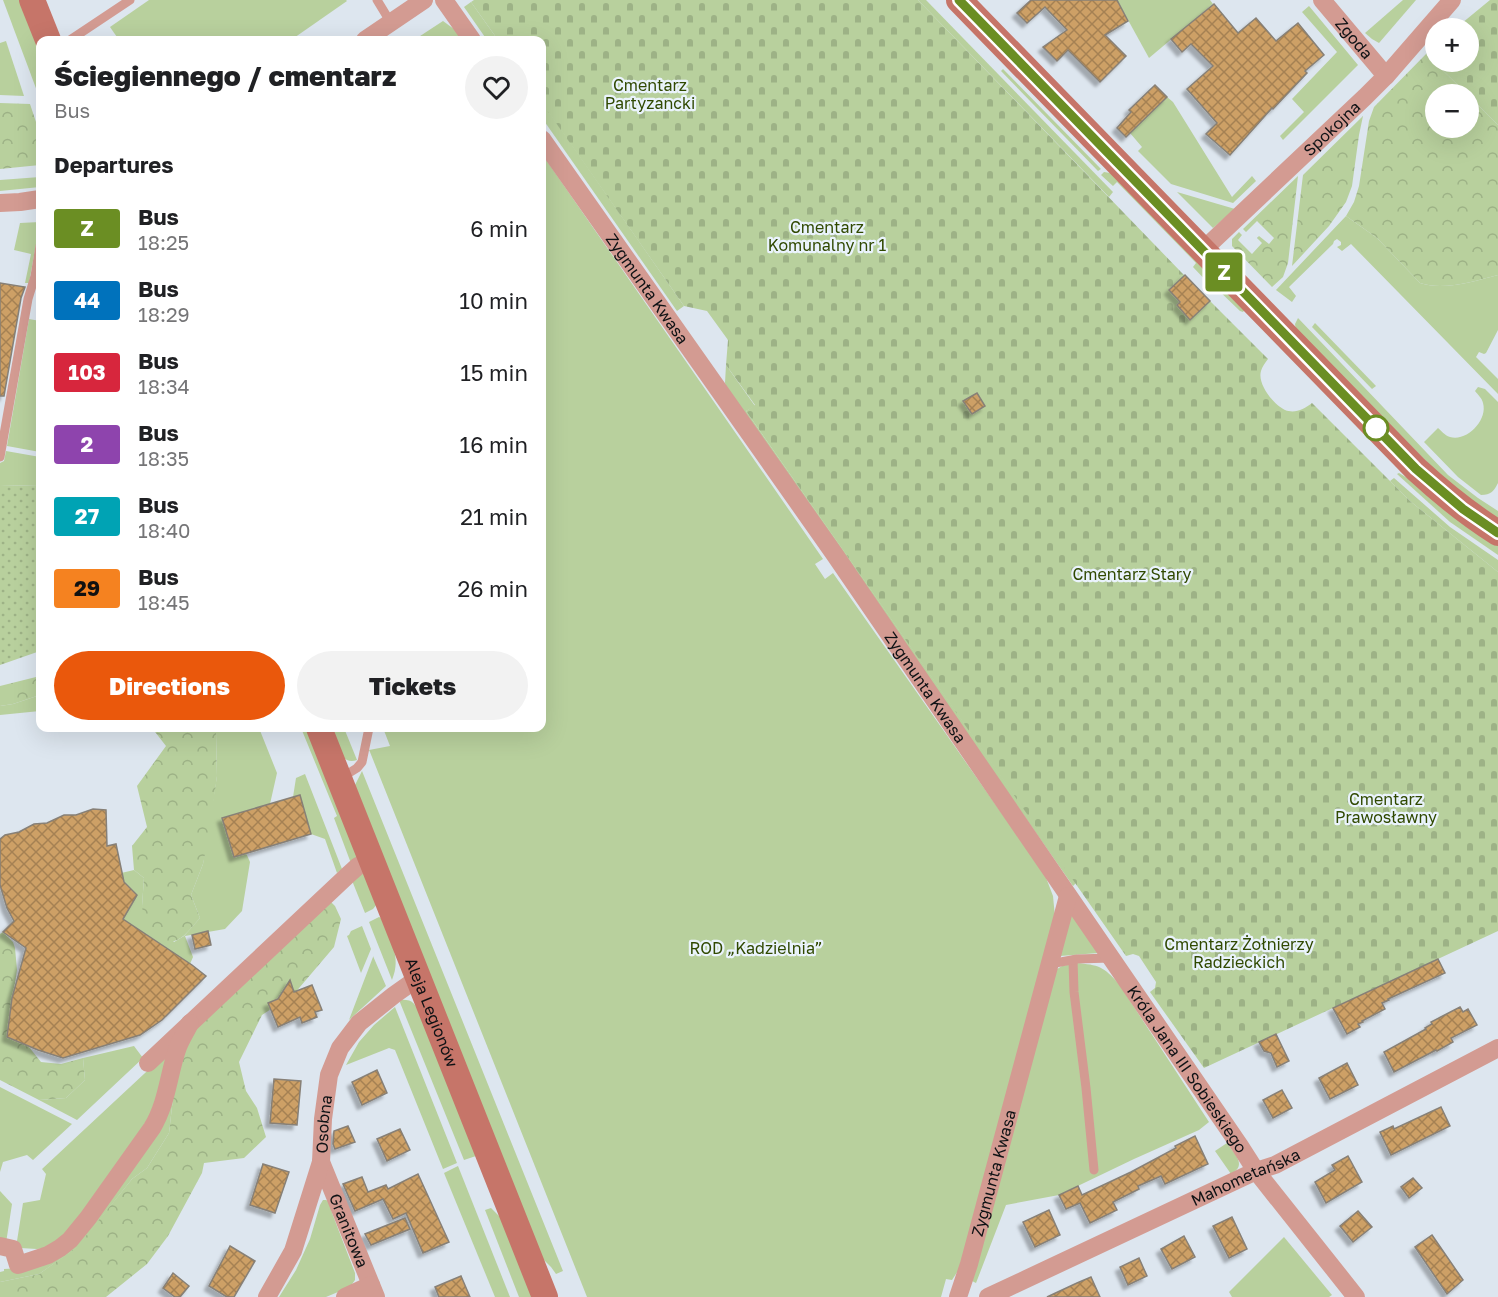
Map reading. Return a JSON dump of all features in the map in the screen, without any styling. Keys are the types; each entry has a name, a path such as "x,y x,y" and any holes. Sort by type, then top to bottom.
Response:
{"street":[{"path":"32,0 46,36"},
{"path":"371,36 424,0"},
{"path":"444,0 469,36"},
{"path":"959,0 1416,469 1463,509 1498,533"},
{"name":"Zgoda","path":"1322,0 1386,76"},
{"name":"Spokojna","path":"1203,250 1386,76 1452,0"},
{"name":"Zygmunta Kwasa","path":"546,145 835,555 1068,896 969,1264 958,1297"},
{"path":"0,203 36,200"},
{"name":"Aleja Legionów","path":"321,732 545,1297"},
{"path":"148,1063 348,875 358,866 372,860"},
{"name":"Króla Jana III Sobieskiego","path":"1068,896 1256,1172 1356,1297"},
{"name":"Osobna","path":"267,1297 293,1251 321,1162 323,1119 329,1075 340,1048 359,1023 418,978"},
{"path":"0,1246 13,1249 18,1265 48,1256 79,1230 160,1115 178,1048 190,1023"},
{"name":"Mahometańska","path":"988,1297 1275,1164 1498,1048"},
{"name":"Granitowa","path":"321,1162 373,1291"},
{"path":"345,1297 373,1291"}],"lane":[{"path":"76,36 130,0"},
{"path":"377,0 392,22"},
{"path":"0,457 36,264"},
{"path":"339,779 357,768 362,762 368,732"},
{"path":"1050,964 1111,958"},
{"path":"1073,960 1074,992 1094,1170"}],"green space":[{"path":"3,0 21,0 36,40 36,88"},
{"path":"149,0 347,1 297,36 116,36 110,27"},
{"path":"474,0 918,0 1268,359 1260,376 1267,394 1276,404 1285,410 1296,411 1312,403 1410,501 1498,572 1498,931 1204,1068 1150,992 1155,988 1156,982 1139,956 1133,954 1126,956 746,411 755,405 726,365 728,340 707,311 684,306 546,109 546,36 495,36 471,2"},
{"path":"918,0 926,0 1113,192 1109,197"},
{"path":"1117,0 1210,0 1213,4 1149,58"},
{"path":"1403,0 1416,0 1379,43 1365,33"},
{"path":"1490,0 1498,0 1498,125 1479,106 1479,84 1457,84 1444,72 1479,72 1479,18 1468,18"},
{"path":"471,2 495,36 484,36 464,7"},
{"path":"1309,6 1358,65 1283,140 1280,136 1304,112 1292,99 1337,52 1302,12"},
{"path":"443,21 460,36 420,36"},
{"path":"6,41 24,96 0,95 0,43"},
{"path":"1425,55 1425,72 1444,72 1457,84 1425,84 1425,138 1479,138 1479,106 1498,125 1498,275 1449,286 1420,283 1377,238 1346,216 1359,186 1369,121 1374,107"},
{"path":"1003,69 1101,169 1098,171 1001,71"},
{"path":"1167,97 1173,102 1232,197 1252,176 1256,181 1233,203 1171,184 1138,151 1142,147 1130,133"},
{"path":"0,103 30,104 36,122 36,165 0,169"},
{"path":"546,108 684,306 677,311 546,124"},
{"path":"1363,116 1352,186 1346,202 1329,226 1292,266 1303,175"},
{"name":"ROD „Kadzielnia”","path":"546,160 823,559 815,564 825,579 833,573 1045,875 1053,896 1055,917 965,1260 952,1280 946,1279 941,1297 587,1297 369,750 390,746 385,732 546,732"},
{"path":"1104,172 1116,174 1246,308 1243,312 1214,286 1211,286 1193,267 1196,263 1117,182 1113,186 1101,175"},
{"path":"1298,176 1288,263 1283,277 1272,287 1232,246 1232,239 1239,232 1242,235 1238,240 1252,254 1262,243 1257,238 1259,236 1269,244 1274,238 1257,221 1246,232 1243,229"},
{"path":"36,177 36,187 0,191 0,180"},
{"path":"1177,192 1235,209 1213,228"},
{"path":"1346,216 1377,238 1420,283 1449,286 1498,275 1498,330 1486,353 1479,352 1476,357 1498,379 1498,394 1351,244 1342,251 1337,247 1341,245 1341,242 1337,239 1334,241 1289,287 1296,296 1292,302 1276,290"},
{"path":"36,222 36,244 29,283 25,283 31,254 14,250 20,223"},
{"path":"1298,318 1448,475 1498,511 1498,522 1460,495 1296,330 1295,324"},
{"path":"29,319 36,320 36,451 7,446"},
{"path":"1315,323 1376,386 1372,389 1312,327"},
{"path":"726,365 755,406 746,411 1076,883 1073,886 727,390"},
{"path":"1478,387 1485,389 1498,402 1498,483 1492,492 1481,495 1458,477 1424,442 1438,428 1448,436 1457,438 1475,428 1484,410 1482,400 1475,391"},
{"path":"6,451 36,456 36,485 0,486 0,463 4,461"},
{"path":"1399,473 1498,545 1498,555 1450,522 1397,474"},
{"path":"1394,478 1450,527 1498,560 1498,572 1410,501 1390,481"},
{"path":"36,485 36,652 0,665 0,486"},
{"path":"36,677 36,696 0,706 0,686"},
{"path":"36,696 36,711 0,715 0,706"},
{"path":"155,732 216,732 217,776 209,836 203,864 191,895 200,918 182,937 171,942 146,934 142,906 144,878 134,870 132,846 147,827 137,786 166,746"},
{"path":"216,732 261,732 277,773 270,804 222,818 234,856 246,853 250,862 242,911 225,929 185,936 193,957 190,964 123,919 137,895 117,874 134,870 144,878 142,906 174,942 184,936 200,918 191,895 203,864 217,776"},
{"path":"303,732 310,732 360,858 352,866 334,818 337,816"},
{"path":"331,732 346,732 357,760 346,759 338,751"},
{"path":"362,771 563,1271 556,1274 541,1257 355,785"},
{"path":"305,774 342,869 337,873 325,839 311,834 300,795 293,797 296,778"},
{"path":"364,872 377,904 365,913 351,878"},
{"path":"329,900 335,906 341,919 334,947 294,994 262,1015 239,1062 246,1091 257,1108 266,1137 244,1158 204,1163 202,1173 168,1236 147,1264 106,1297 0,1297 0,1282 39,1274 77,1247 132,1179 147,1168 169,1133 180,1065 191,1038 210,1014"},
{"path":"1073,914 1098,953 1060,956 1067,918"},
{"path":"379,917 391,941 395,956 395,971 392,980 369,922"},
{"path":"362,926 371,949 361,973 347,936 351,931"},
{"path":"3,932 13,942 15,948 17,970 13,996 25,1042 41,1062 61,1064 83,1058 85,1080 66,1098 39,1100 0,1080 0,934"},
{"path":"373,957 386,986 349,1020"},
{"path":"1076,963 1100,968 1109,973 1119,984 1209,1122 1199,1130 1059,1195 1006,1205 976,1283 972,1281 1054,971 1062,966"},
{"path":"221,998 173,1098 169,1133 147,1168 132,1179 78,1247 39,1274 0,1282 0,1272 4,1269 38,1265 121,1177 190,1033"},
{"path":"399,1000 412,1002 420,1014 476,1156 464,1160"},
{"path":"395,1007 457,1163 443,1169 395,1050 389,1048 346,1065 359,1042"},
{"path":"134,1046 143,1058 77,1120 39,1100 66,1098 85,1080 83,1058"},
{"path":"174,1046 156,1105 69,1232 46,1248 20,1248 17,1241 23,1203 40,1200 46,1174 42,1169"},
{"path":"0,1087 72,1124 33,1160 27,1155 3,1162 0,1172"},
{"path":"1227,1143 1239,1163 1239,1167 1231,1174 1215,1151"},
{"path":"458,1166 510,1297 495,1297 444,1173"},
{"path":"0,1191 12,1204 6,1243 0,1243"},
{"path":"323,1200 330,1202 355,1273 355,1280 350,1287 326,1297 279,1297 296,1270 310,1239"},
{"path":"491,1208 501,1218 533,1297 519,1297 485,1210"},
{"path":"1284,1237 1332,1295 1329,1297 1232,1297 1229,1292"}],"building":[{"path":"1031,0 1117,0 1128,21 1105,35 1126,56 1100,82 1068,50 1057,61 1043,47 1067,30 1045,7 1027,23 1017,13"},
{"path":"1214,4 1238,33 1256,18 1276,41 1298,23 1324,55 1305,71 1307,73 1230,155 1206,134 1217,123 1187,89 1213,66 1191,44 1182,52 1171,39"},
{"path":"1155,85 1167,97 1126,137 1117,128 1131,112 1129,110"},
{"path":"1185,275 1210,301 1190,320 1177,305 1180,302 1169,290"},
{"path":"0,283 25,287 21,298 4,396 0,396"},
{"path":"977,393 985,406 972,414 963,401"},
{"path":"300,795 311,834 234,857 222,818"},
{"path":"93,809 106,810 107,846 116,844 124,882 137,895 123,919 206,976 162,1020 140,1035 63,1058 7,1037 12,998 26,948 3,932 14,921 7,908 0,885 0,839 34,824 47,823 64,815 76,815"},
{"path":"208,931 211,945 195,949 192,935"},
{"path":"1438,959 1445,973 1388,999 1382,1003 1385,1009 1362,1021 1358,1024 1360,1027 1347,1034 1333,1008"},
{"path":"290,980 294,992 312,985 322,1010 315,1012 317,1017 302,1023 300,1017 278,1027 268,1003 278,999"},
{"path":"1460,1007 1463,1012 1468,1009 1477,1025 1451,1038 1453,1042 1394,1072 1384,1052 1426,1029 1432,1024 1431,1022"},
{"path":"1276,1034 1289,1061 1277,1067 1271,1053 1264,1051 1259,1042"},
{"path":"1347,1063 1358,1085 1330,1099 1319,1078"},
{"path":"377,1070 387,1093 362,1105 352,1082"},
{"path":"274,1079 301,1081 297,1125 270,1123"},
{"path":"1282,1090 1292,1108 1273,1118 1263,1100"},
{"path":"1441,1107 1450,1126 1391,1155 1380,1132 1393,1126 1394,1129"},
{"path":"348,1126 355,1142 335,1149 334,1131"},
{"path":"400,1129 410,1150 387,1161 377,1139"},
{"path":"1195,1136 1208,1164 1165,1184 1161,1176 1138,1186 1139,1189 1113,1202 1117,1210 1090,1223 1080,1203 1066,1209 1059,1195 1078,1186 1082,1195 1131,1172"},
{"path":"1348,1156 1362,1182 1326,1203 1315,1182 1335,1170 1332,1165"},
{"path":"263,1164 289,1172 275,1213 250,1205"},
{"path":"418,1174 449,1242 423,1253 406,1213 393,1219 383,1199 355,1211 343,1184 362,1177 368,1192 386,1185 388,1189"},
{"path":"1413,1178 1422,1188 1409,1198 1401,1187"},
{"path":"1049,1210 1060,1235 1035,1247 1023,1222"},
{"path":"1358,1211 1372,1227 1353,1242 1340,1226"},
{"path":"1232,1217 1247,1249 1229,1258 1213,1226"},
{"path":"405,1218 410,1229 371,1245 365,1234"},
{"path":"1432,1235 1463,1280 1447,1294 1415,1247"},
{"path":"1184,1236 1195,1257 1172,1269 1161,1249"},
{"path":"230,1246 255,1261 234,1297 227,1297 209,1286"},
{"path":"1139,1258 1147,1276 1128,1285 1120,1267"},
{"path":"173,1273 189,1286 180,1297 175,1297 163,1288"},
{"path":"461,1276 470,1297 439,1297 435,1287"},
{"path":"1091,1277 1100,1297 1047,1297 1077,1283"}],"bus line":[{"name":"Z","path":"959,0 1416,469 1442,493 1498,533"}],"park label":[{"name":"Cmentarz Partyzancki","path":"650,94"},
{"name":"Cmentarz Komunalny nr 1","path":"827,236"},
{"name":"Cmentarz Stary","path":"1132,574"},
{"name":"Cmentarz Prawosławny","path":"1386,808"},
{"name":"Cmentarz Żołnierzy Radzieckich","path":"1239,953"}]}
